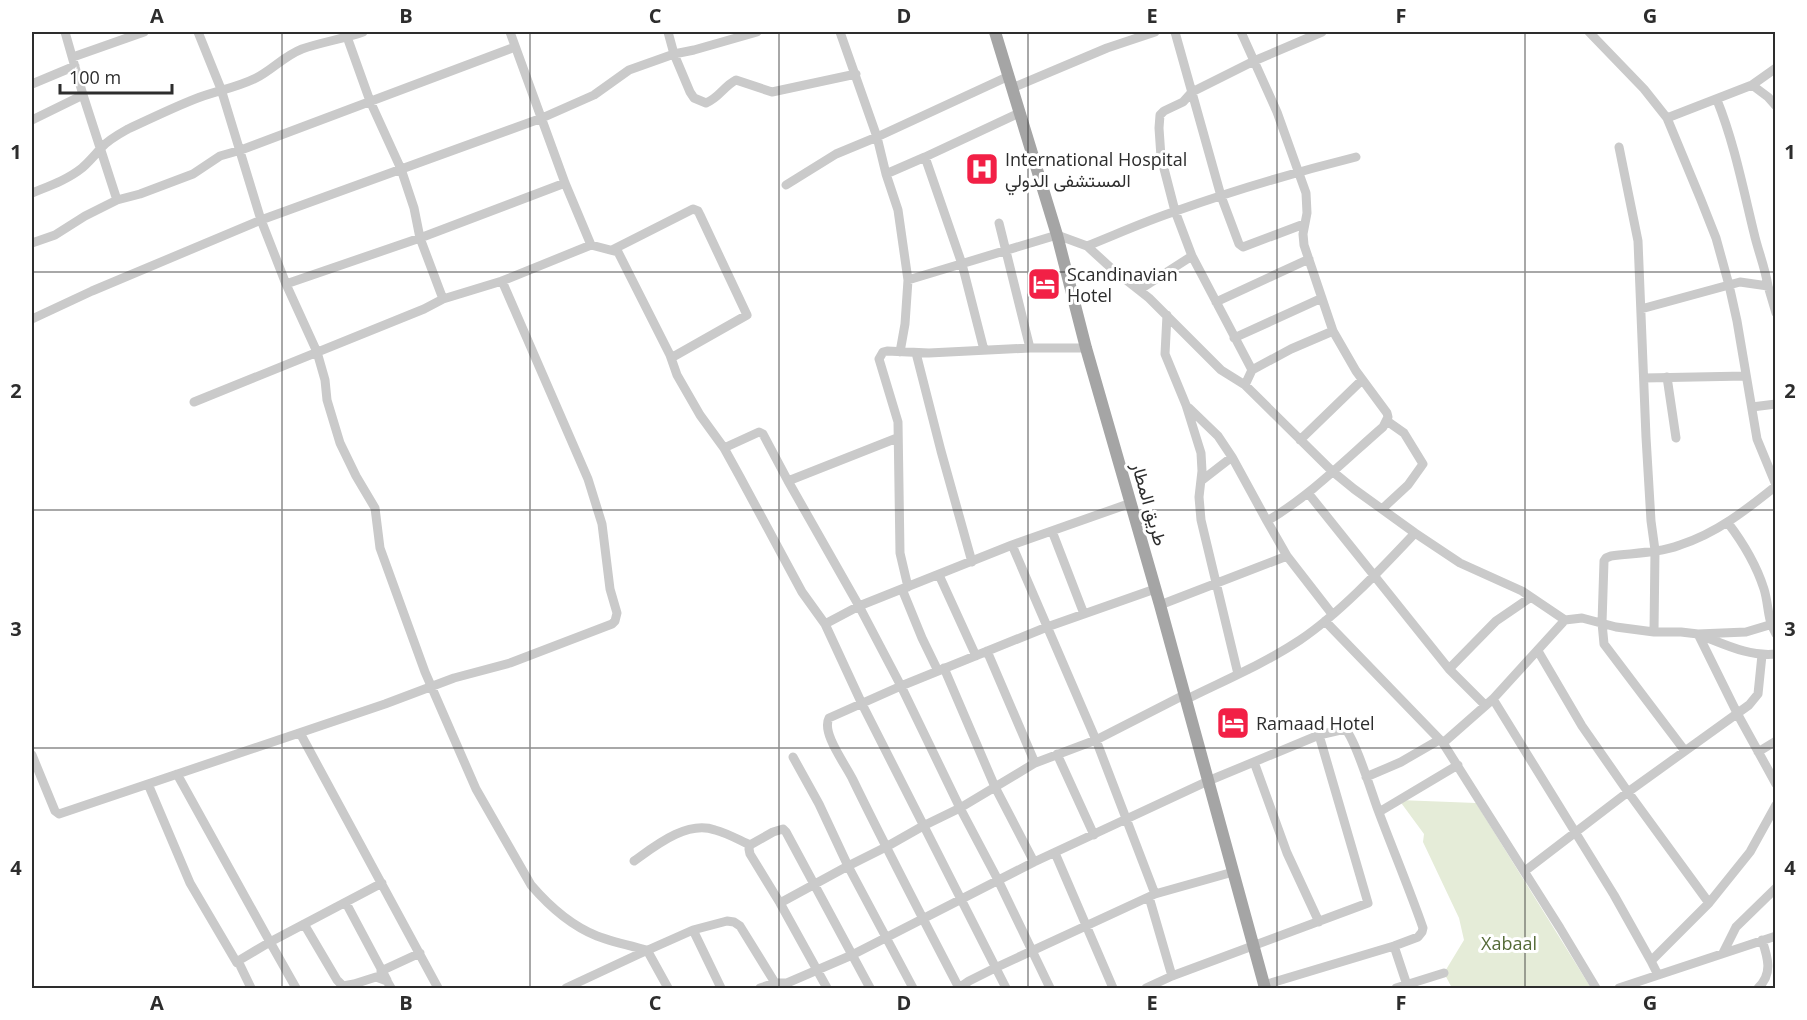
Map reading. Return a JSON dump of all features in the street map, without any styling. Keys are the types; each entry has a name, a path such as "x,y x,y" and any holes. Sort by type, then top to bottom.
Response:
{"main road":[{"name":"طريق المطار","path":"995,32 1057,236 1086,348 1160,605 1264,987"}],"street":[{"path":"65,32 117,200"},
{"path":"32,84 74,61 144,32"},
{"path":"198,32 221,89 261,220 286,285 316,352 340,443 375,508 380,548 432,687 476,789 531,885 541,897 577,927 598,937 647,950 668,988"},
{"path":"32,193 64,180 81,169 101,148 128,129 196,98 256,78 298,50 346,34 363,32"},
{"path":"510,32 565,183 591,245"},
{"path":"668,32 674,54 690,92 694,98 706,103 717,97 726,86 736,80 772,92 856,74"},
{"path":"32,319 92,291 261,220 542,118 594,95 629,70 674,54 757,32"},
{"path":"840,32 878,137 886,174 898,210 908,280 905,324 900,352"},
{"path":"1012,88 1107,48 1155,32"},
{"path":"1175,32 1221,196 1241,246 1304,224"},
{"path":"1240,32 1278,112 1298,171 1307,204 1303,234 1309,259 1334,331 1362,380 1387,413 1387,421 1383,427 1308,493 1267,521"},
{"path":"1252,370 1192,256 1175,211 1161,157 1160,116 1164,111 1183,102 1192,93 1254,61 1322,32"},
{"path":"1589,32 1644,89 1668,118 1716,238 1729,285 1757,439 1776,486 1728,523 1679,546 1606,558 1604,561 1602,623 1606,648 1684,751"},
{"path":"346,34 370,101 401,169 414,208 420,238 443,299"},
{"path":"32,243 55,235 117,200 193,174 220,156 515,47"},
{"path":"1668,118 1752,85 1776,68"},
{"path":"786,185 836,154 878,137 1009,75"},
{"path":"1752,85 1776,106"},
{"path":"32,120 83,95"},
{"path":"1717,99 1731,137 1756,244 1766,271 1776,313"},
{"path":"886,174 1019,113"},
{"path":"1619,147 1638,241 1651,521 1655,550 1653,632"},
{"path":"1087,246 1175,211 1298,171 1356,157"},
{"path":"925,158 962,264 984,350"},
{"path":"286,285 420,238 565,183"},
{"path":"612,250 693,209 698,211 747,315 671,358"},
{"path":"999,224 1030,348"},
{"path":"908,280 1057,236 1087,246 1167,315 1221,370 1245,386 1332,471 1415,533 1461,563 1506,583 1565,620 1582,618 1653,632 1698,634 1746,632 1773,624"},
{"path":"194,402 424,309 443,299 502,281 591,245 618,252 671,358 677,375 724,448 797,583 825,624 922,826 1006,988"},
{"path":"1139,290 1192,256"},
{"path":"1216,302 1309,259"},
{"path":"32,755 55,811 59,814 300,733 454,678 510,663 612,624 617,618 617,613 610,590 602,524 588,478 502,281"},
{"path":"1641,309 1740,282 1768,286"},
{"path":"1234,338 1322,298"},
{"path":"1167,315 1165,354 1186,405 1200,453 1201,520 1238,674"},
{"path":"1245,386 1252,370 1291,349 1334,331"},
{"path":"1034,862 995,788 941,670 922,639 905,588 900,553 896,416 879,359 886,351 916,353 1086,348"},
{"path":"916,353 972,562"},
{"path":"1644,378 1746,376"},
{"path":"1667,377 1676,438"},
{"path":"1300,440 1362,380"},
{"path":"1752,407 1776,404"},
{"path":"1186,405 1218,436 1287,556 1329,618 1441,742 1458,765 1596,988"},
{"path":"1382,509 1408,485 1423,464 1404,433 1387,421"},
{"path":"724,448 761,432 859,606 901,686 1050,988"},
{"path":"788,482 897,438"},
{"path":"1201,481 1232,457"},
{"path":"1308,493 1449,669 1485,705"},
{"path":"825,624 859,606 1012,545 1131,503"},
{"path":"1728,523 1744,544 1756,566 1776,634"},
{"path":"1052,531 1084,614"},
{"path":"780,903 922,826 960,808 1035,763 1096,740 1271,658 1329,618 1415,533"},
{"path":"1012,545 1096,740 1127,819 1152,896 1172,976"},
{"path":"1160,605 1287,556"},
{"path":"939,575 976,656"},
{"path":"1155,589 1047,627 901,686 829,718 826,726 831,740 959,988 995,968 1152,896 1233,872"},
{"path":"1449,669 1496,621 1531,597"},
{"path":"1366,777 1441,742 1493,699 1565,620"},
{"path":"1698,634 1743,651 1762,655 1776,654"},
{"path":"1698,634 1738,715 1776,784"},
{"path":"987,651 1035,763"},
{"path":"1538,651 1582,726 1709,903"},
{"path":"1525,871 1628,792 1738,715 1755,700 1758,694 1762,655"},
{"path":"1493,699 1576,832 1658,975"},
{"path":"760,988 777,986 818,971 924,920 1034,862 1208,781 1319,735 1342,729 1348,730 1423,928 1421,935 1394,946 1264,987"},
{"path":"300,733 438,988"},
{"path":"1152,987 1172,976 1366,904 1368,900 1319,735"},
{"path":"1758,752 1776,741"},
{"path":"1057,754 1094,835"},
{"path":"793,757 913,988"},
{"path":"1254,762 1287,853 1319,922"},
{"path":"1379,812 1458,765"},
{"path":"177,774 296,988"},
{"path":"148,784 190,883 251,988"},
{"path":"1651,961 1709,903 1750,852 1776,805"},
{"path":"633,861 660,843 681,833 704,828 714,829 750,845"},
{"path":"750,845 773,832 783,830 790,837 870,988"},
{"path":"750,845 750,854 827,988"},
{"path":"1055,853 1113,988"},
{"path":"237,963 239,959 382,883"},
{"path":"1723,953 1736,927 1776,888"},
{"path":"346,903 389,985"},
{"path":"566,988 578,987 647,950 693,930 727,921 740,926 777,986"},
{"path":"304,924 337,980 344,987 373,977 379,977 389,985"},
{"path":"693,930 721,988"},
{"path":"1619,988 1776,936"},
{"path":"1758,988 1767,974 1769,962 1762,940"},
{"path":"1394,946 1407,987"},
{"path":"381,971 420,954"},
{"path":"1396,988 1407,987 1444,973"}],"green space":[{"name":"Xabaal","path":"1399,800 1476,803 1591,988 1452,988 1444,973 1464,940 1459,918 1423,842 1424,834"}],"place":[{"name":"International Hospital المستشفى الدولي","path":"982,169"},
{"name":"Scandinavian Hotel","path":"1044,284"},
{"name":"Ramaad Hotel","path":"1233,723"}]}
